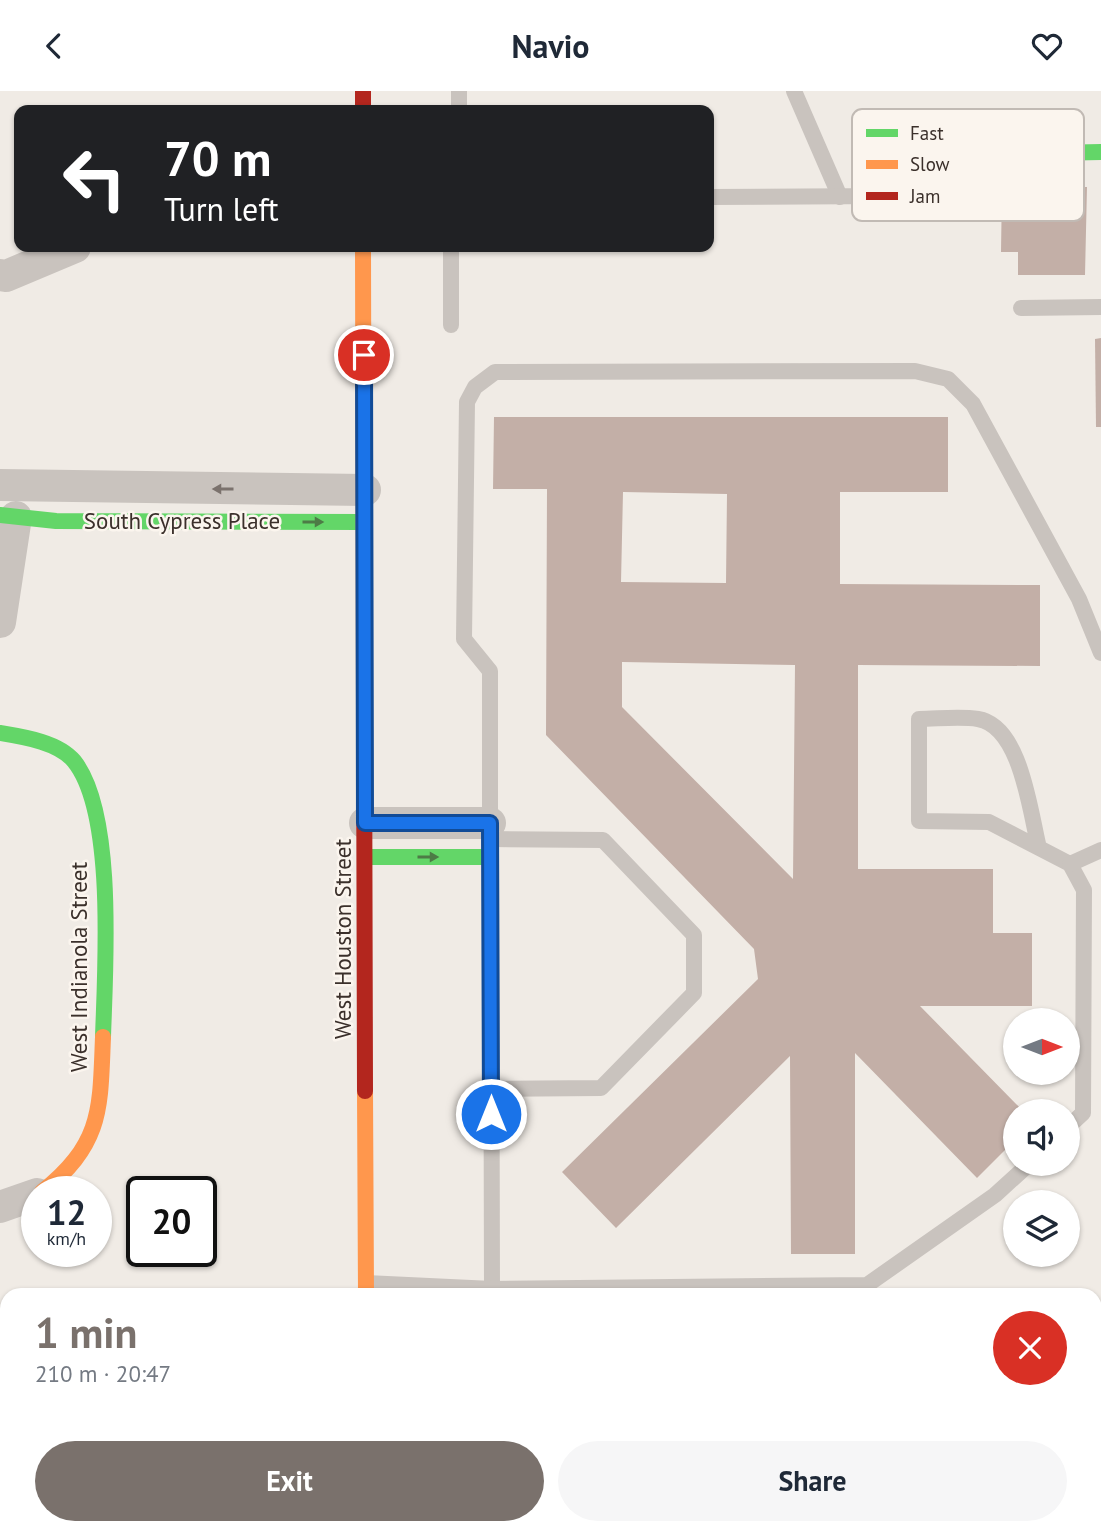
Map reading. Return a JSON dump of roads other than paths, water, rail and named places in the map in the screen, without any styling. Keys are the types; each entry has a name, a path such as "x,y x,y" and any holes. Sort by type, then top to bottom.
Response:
{"street":[{"path":"0,275 63,252"},
{"name":"West Houston Street","path":"363,252 366,1288"},
{"name":"South Cypress Place","path":"0,485 365,490"},
{"path":"0,622 8,516"},
{"name":"South Cypress Place","path":"8,516 55,520 365,522"},
{"name":"West Indianola Street","path":"0,733 30,738 75,762 96,808 104,866 103,1057 99,1114 88,1145 71,1169 62,1176"},
{"path":"365,823 491,831"},
{"path":"365,857 491,857"},
{"path":"0,1207 21,1200"}],"lane":[{"path":"794,91 839,197"},
{"path":"714,197 852,197"},
{"path":"450,324 451,252"},
{"path":"1021,308 1101,307"},
{"path":"492,1288 490,671 464,639 467,402 475,387 495,372 915,371 948,379 973,404 992,437 1079,599 1101,653"},
{"path":"1039,848 1013,747 999,727 978,719 919,719 919,821 989,822 1039,848 1070,863 1084,890 1083,1113 1080,1116"},
{"path":"491,831 603,840 694,935 694,993 601,1088 491,1089"},
{"path":"1070,863 1101,850"},
{"path":"847,1288 867,1285 995,1195 1016,1176"}]}
